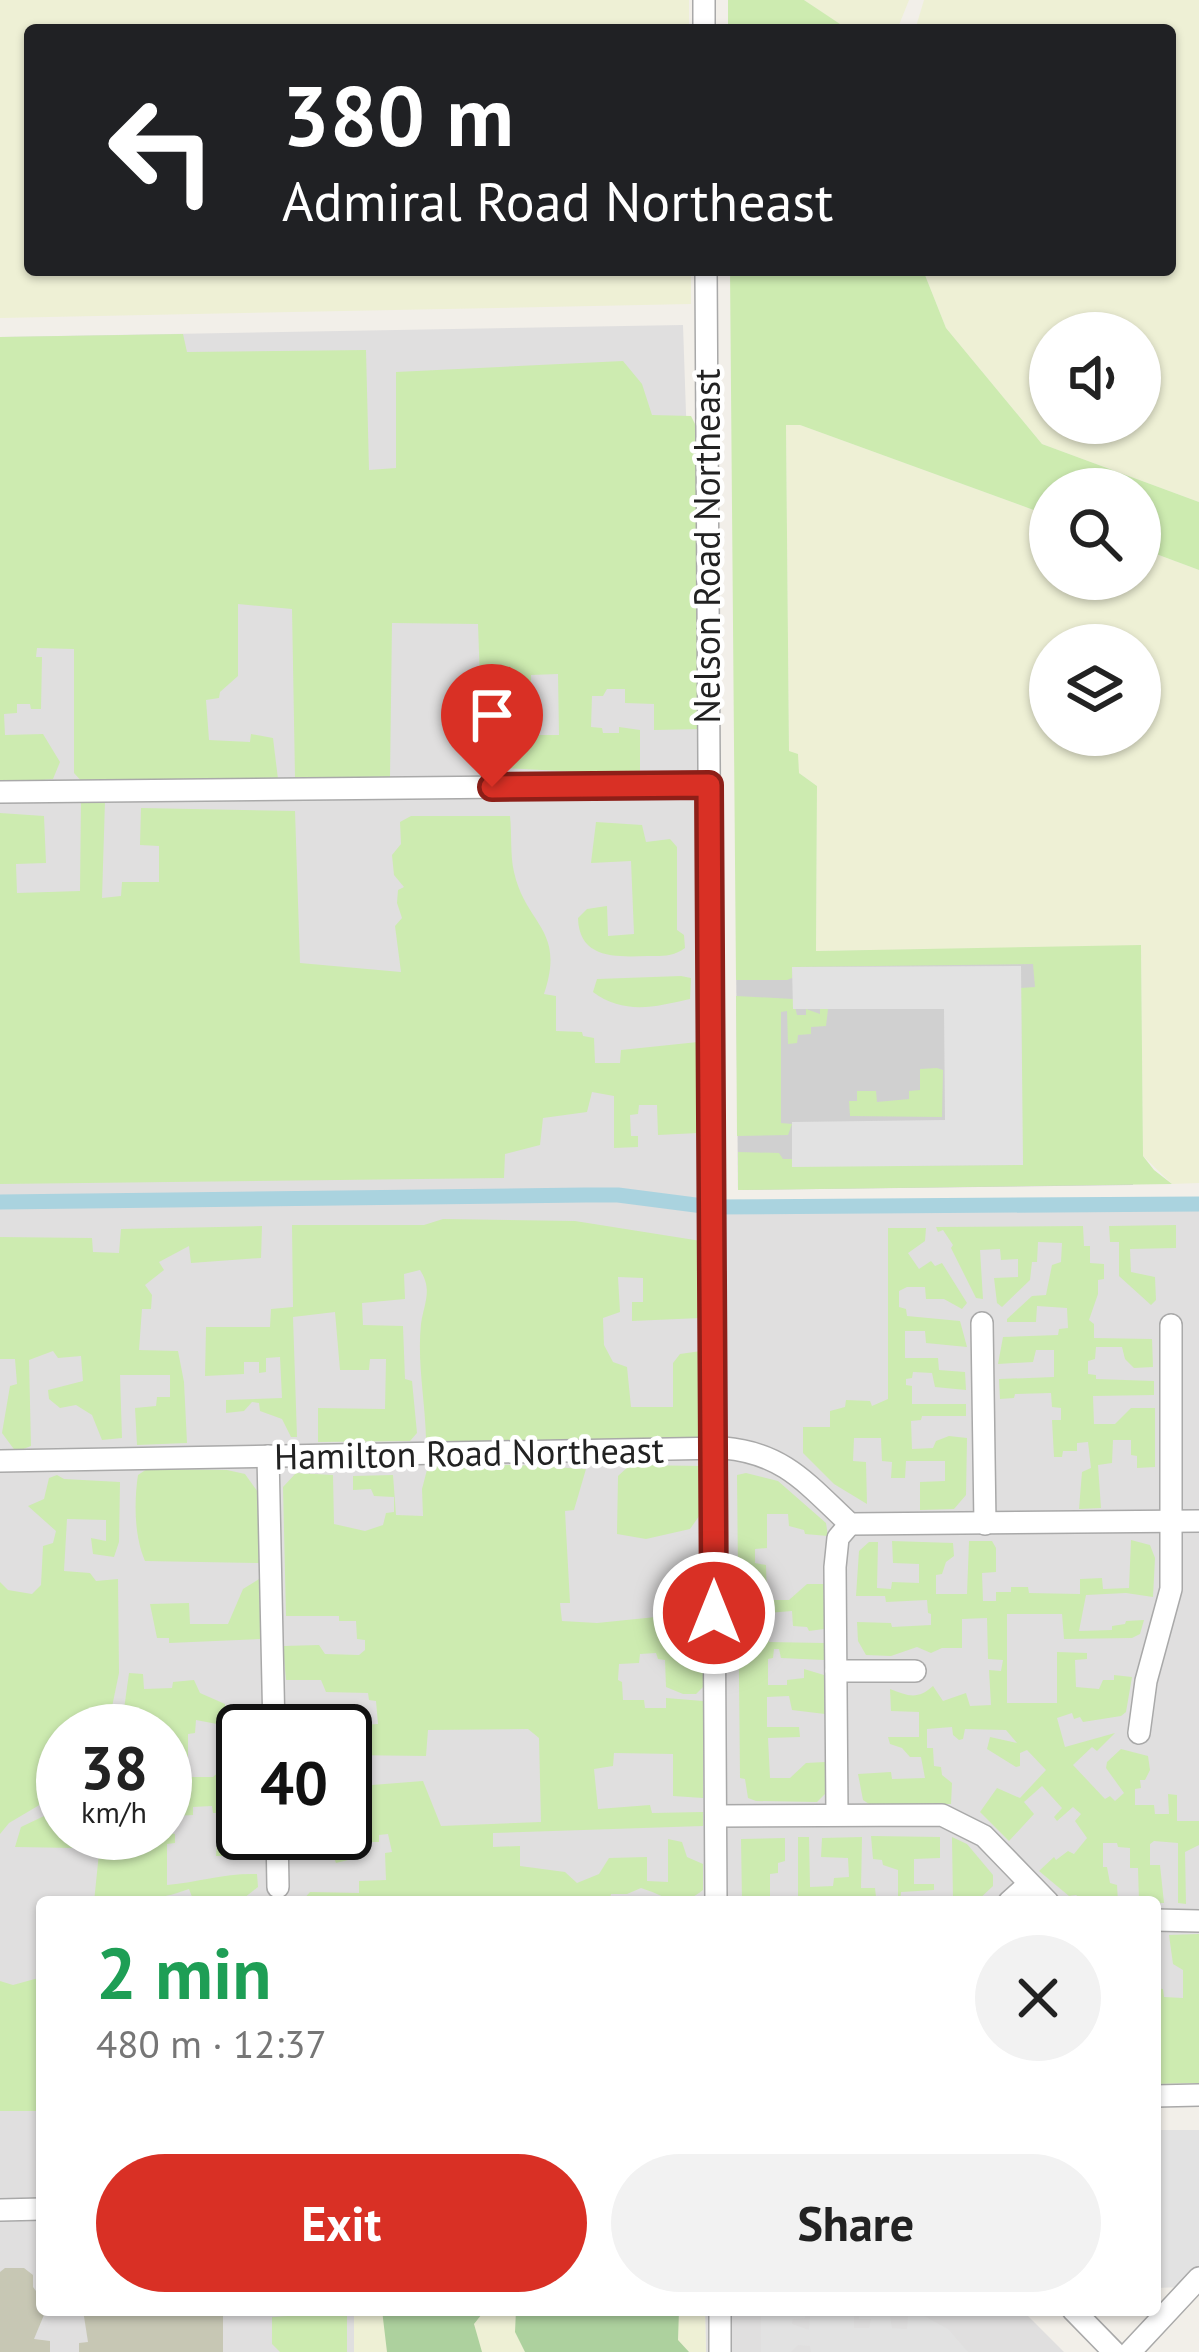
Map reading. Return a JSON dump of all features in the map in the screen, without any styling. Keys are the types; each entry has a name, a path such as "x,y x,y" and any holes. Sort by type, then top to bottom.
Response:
{"street":[{"name":"Nelson Road Northeast","path":"706,276 716,1896"},
{"path":"0,792 709,785"},
{"path":"982,1323 985,1524"},
{"path":"1138,1733 1146,1681 1171,1589 1171,1324"},
{"name":"Hamilton Road Northeast","path":"0,1461 748,1450 772,1457 796,1473 850,1524"},
{"path":"268,1456 273,1704"},
{"path":"837,1814 835,1567 838,1538 850,1524 1199,1521"},
{"path":"836,1670 915,1671"},
{"path":"716,1816 911,1813 957,1820 984,1836 1041,1896"},
{"path":"278,1860 278,1887"},
{"path":"1016,1896 1028,1885"},
{"path":"1161,1920 1199,1921"},
{"path":"1161,2096 1199,2095"},
{"path":"0,2210 36,2210"},
{"path":"1130,2352 1199,2278"},
{"path":"720,2316 720,2352"},
{"path":"1079,2316 1114,2352"}],"shaded area":[{"path":"0,0 689,0 689,24 24,24 24,276 691,276 691,304 0,318"},
{"path":"804,0 909,0 899,24 839,24"},
{"path":"924,0 1199,0 1199,502 1161,488 1161,468 1107,468 1042,444 1161,444 1161,312 1029,312 1029,428 946,328 925,276 1176,276 1176,24 917,24"},
{"path":"683,325 698,766 701,1205 1199,1204 1199,2004 1161,2005 1161,1896 36,1896 36,2316 354,2316 354,2352 0,2352 0,337"},
{"path":"786,424 800,425 1029,508 1029,600 1161,600 1161,556 1199,570 1199,1183 1172,1184 1143,1156 1141,946 816,951 817,786 799,773 789,752"},
{"path":"1131,948 1133,1185 738,1190 736,952"},
{"path":"1021,966 1023,1165 792,1167 792,1122 945,1120 944,1009 793,1009 792,967"},
{"path":"1161,2130 1199,2130 1199,2270 1183,2287 1161,2288"},
{"path":"24,2268 33,2275 36,2316 44,2316 34,2339 50,2341 50,2352 0,2352 0,2272"},
{"path":"84,2316 223,2316 223,2352 79,2352 79,2343 88,2342"},
{"path":"354,2316 705,2316 706,2352 354,2352"},
{"path":"705,2316 1028,2316 1064,2352 706,2352"},
{"path":"761,2316 805,2316 793,2319 792,2324 809,2330 810,2316 854,2316 854,2328 869,2328 871,2319 859,2316 890,2316 892,2328 907,2329 908,2316 924,2316 948,2329 968,2352 811,2352 810,2346 798,2345 791,2352 761,2352"}],"green space":[{"path":"728,0 804,0 840,24 728,24"},
{"path":"730,276 925,276 946,328 1029,428 1029,444 1042,444 1107,468 1029,468 1029,508 800,425 786,425 789,751 798,754 799,773 817,786 816,951 1141,945 1143,1156 1172,1184 738,1190 738,1152 779,1153 783,1159 792,1159 792,1166 1022,1165 1021,988 1035,987 1033,964 793,967 792,978 736,980"},
{"path":"183,334 187,352 366,350 369,470 396,468 396,372 623,361 642,384 652,415 691,416 701,436 703,729 654,730 654,704 625,703 625,689 607,689 603,696 592,696 591,727 602,728 603,733 619,733 619,727 640,730 640,775 483,767 478,624 392,623 390,778 295,777 292,609 238,604 238,676 219,698 206,700 209,740 250,742 251,734 273,738 278,779 85,785 74,773 74,649 37,648 36,657 42,657 41,709 17,704 17,713 4,714 5,735 43,734 60,762 53,779 0,784 0,337","holes":["558,674 559,735 531,735 531,675"]},
{"path":"1161,488 1199,502 1199,570 1161,556"},
{"path":"81,800 105,801 102,898 121,896 122,882 159,882 159,846 140,845 141,808 295,811 300,963 401,972 395,926 402,918 398,890 404,887 394,875 392,855 401,844 400,822 411,816 510,816 514,872 550,955 544,994 556,996 556,1031 582,1032 594,1038 595,1063 620,1063 621,1050 698,1042 698,1133 658,1135 657,1105 639,1105 638,1114 630,1115 631,1136 638,1136 638,1147 614,1148 614,1096 592,1092 587,1112 543,1118 540,1145 505,1154 504,1178 0,1184 0,813 44,816 46,863 16,864 17,893 80,891"},
{"path":"596,822 642,825 646,842 670,839 677,847 677,930 684,935 685,948 667,955 623,956 601,953 585,941 578,918 587,909 607,906 608,936 634,934 631,861 591,863"},
{"path":"691,978 690,999 664,1005 616,1004 593,992 597,979"},
{"path":"736,996 793,999 797,1015 806,1015 806,1009 820,1014 820,1009 828,1009 826,1026 811,1027 811,1034 798,1035 797,1043 788,1044 787,1011 781,1012 781,1123 792,1124 788,1135 737,1136"},
{"path":"920,1069 943,1070 942,1117 850,1116 849,1101 857,1101 857,1091 876,1091 877,1102 909,1099 909,1091 920,1090"},
{"path":"443,1219 575,1221 701,1241 701,1318 632,1321 632,1302 643,1302 643,1278 618,1277 620,1312 603,1318 604,1345 613,1362 627,1367 631,1407 673,1407 673,1363 680,1354 701,1351 702,1439 453,1447 426,1438 420,1338 427,1290 420,1270 404,1274 405,1299 362,1303 363,1325 403,1326 405,1379 412,1381 417,1433 410,1441 318,1442 318,1408 385,1409 386,1359 370,1359 369,1370 340,1370 335,1312 293,1317 297,1437 291,1437 282,1419 260,1411 259,1403 226,1413 226,1400 282,1398 280,1357 266,1358 266,1372 259,1373 259,1362 244,1362 244,1374 205,1376 206,1327 270,1327 271,1309 293,1307 292,1225 424,1225"},
{"path":"1176,1225 1176,1248 1130,1249 1131,1272 1155,1277 1156,1300 1151,1305 1119,1276 1119,1242 1110,1242 1109,1226"},
{"path":"262,1226 261,1258 191,1263 189,1246 159,1262 164,1270 145,1285 152,1295 151,1309 142,1309 139,1350 178,1351 187,1443 137,1445 135,1408 156,1406 157,1397 170,1397 170,1375 120,1375 122,1438 102,1440 92,1415 76,1405 60,1408 49,1399 48,1390 83,1381 81,1356 58,1358 53,1351 29,1360 31,1446 16,1452 2,1433 10,1386 17,1384 15,1359 0,1359 0,1237 92,1238 93,1252 119,1253 121,1229"},
{"path":"1083,1226 1090,1263 1104,1264 1104,1279 1098,1280 1089,1320 1094,1324 1094,1338 1152,1339 1153,1367 1134,1368 1122,1347 1096,1347 1095,1359 1088,1361 1088,1374 1096,1379 1154,1381 1154,1395 1093,1396 1094,1424 1115,1424 1131,1408 1155,1408 1155,1467 1137,1468 1131,1440 1113,1440 1112,1463 1098,1465 1101,1508 1079,1509 1082,1472 1091,1468 1088,1442 1077,1443 1077,1451 1054,1457 1052,1420 1061,1420 1061,1408 1052,1407 1051,1393 1000,1399 999,1379 1054,1377 1054,1350 1036,1350 1033,1362 998,1364 1003,1337 1058,1335 1059,1329 1068,1328 1067,1308 1037,1306 1036,1322 1007,1322 1032,1296 1046,1295 1052,1265 1061,1262 1062,1243 1038,1242 1030,1280 1002,1307 997,1303 994,1278 1018,1277 1018,1259 1001,1260 1000,1249 980,1250 983,1299 976,1298 953,1245 936,1227"},
{"path":"888,1228 926,1228 925,1241 908,1253 919,1269 931,1261 935,1266 942,1263 967,1303 962,1309 944,1299 926,1299 925,1287 899,1291 899,1307 906,1309 907,1316 960,1321 967,1347 926,1343 925,1331 905,1331 905,1358 938,1358 939,1370 965,1372 966,1390 935,1387 932,1373 913,1372 906,1379 906,1385 912,1386 912,1404 966,1404 966,1416 922,1416 911,1421 912,1449 933,1448 936,1441 949,1436 967,1438 966,1495 954,1509 920,1510 920,1482 945,1481 945,1461 906,1461 905,1478 891,1478 892,1462 882,1461 881,1438 854,1438 853,1461 866,1462 867,1504 834,1484 803,1453 803,1427 830,1427 830,1411 845,1407 846,1400 870,1401 872,1406 888,1399"},
{"path":"630,1465 702,1466 702,1512 690,1529 646,1539 617,1534 618,1476"},
{"path":"428,1466 586,1469 574,1510 565,1511 570,1603 560,1603 562,1621 597,1623 705,1612 707,1683 696,1694 666,1687 665,1660 656,1653 640,1654 639,1663 619,1664 618,1680 623,1700 644,1700 645,1708 666,1708 666,1698 703,1701 703,1798 673,1796 673,1754 614,1753 613,1766 594,1769 598,1809 650,1805 652,1813 703,1812 703,1826 493,1833 493,1847 520,1846 520,1866 565,1872 577,1883 599,1874 609,1858 647,1857 647,1881 668,1882 668,1839 682,1842 687,1857 703,1864 703,1890 694,1896 662,1896 641,1888 610,1896 306,1896 310,1892 359,1893 359,1881 386,1880 385,1853 392,1852 388,1834 372,1842 372,1785 423,1781 441,1826 541,1822 539,1738 528,1729 428,1730 426,1756 372,1755 372,1724 378,1724 376,1701 369,1700 368,1693 326,1692 321,1680 286,1680 283,1646 319,1645 325,1654 359,1655 365,1650 365,1640 357,1639 356,1621 339,1621 339,1616 286,1616 283,1487 296,1473 333,1475 334,1524 365,1531 383,1525 386,1513 394,1512 394,1497 374,1496 371,1489 353,1490 353,1476 393,1475 396,1515 423,1516 422,1489"},
{"path":"147,1469 245,1474 260,1495 259,1563 145,1561 136,1507 138,1475"},
{"path":"737,1475 778,1481 826,1523 828,1536 805,1534 789,1526 788,1514 767,1514 767,1548 755,1549 755,1563 766,1565 767,1600 789,1600 807,1584 824,1584 824,1629 793,1626 792,1611 768,1613 769,1642 824,1643 824,1660 781,1658 779,1649 768,1659 768,1685 787,1685 787,1680 804,1678 804,1669 824,1675 825,1714 792,1710 789,1696 767,1697 767,1727 799,1727 800,1737 768,1738 770,1778 790,1778 806,1763 825,1762 825,1794 817,1802 756,1801 748,1798 745,1779 740,1778"},
{"path":"49,1478 120,1482 119,1542 114,1557 93,1554 91,1538 106,1541 106,1520 67,1519 64,1571 90,1573 96,1581 118,1579 119,1673 113,1704 36,1704 36,1807 0,1834 0,1582 8,1590 32,1594 41,1585 43,1546 53,1543 56,1531 28,1506 44,1499"},
{"path":"1131,1540 1150,1545 1155,1558 1153,1597 1086,1595 1079,1631 1112,1630 1126,1621 1144,1620 1140,1634 1132,1638 1064,1639 1062,1614 1007,1614 1007,1703 1057,1703 1057,1652 1087,1653 1087,1659 1075,1660 1076,1687 1099,1689 1103,1680 1114,1680 1114,1675 1132,1677 1126,1712 1121,1716 1083,1722 1072,1713 1057,1718 1065,1747 1115,1733 1073,1765 1105,1799 1110,1796 1115,1801 1124,1793 1106,1768 1121,1749 1148,1756 1150,1770 1140,1780 1141,1788 1135,1789 1135,1805 1154,1805 1155,1814 1169,1814 1168,1794 1177,1795 1177,1821 1199,1821 1199,1845 1185,1852 1186,1904 1178,1903 1178,1843 1150,1844 1150,1865 1160,1865 1164,1903 1161,1896 1139,1896 1138,1868 1130,1868 1130,1848 1117,1843 1103,1843 1103,1867 1107,1867 1110,1883 1117,1885 1118,1896 1069,1896 1039,1871 1054,1857 1068,1851 1074,1854 1087,1838 1075,1821 1081,1814 1073,1807 1057,1821 1054,1817 1062,1808 1042,1786 1024,1802 1034,1814 1009,1841 980,1812 997,1788 1020,1798 1046,1770 1027,1750 1020,1753 1016,1767 987,1749 990,1737 1017,1743 1006,1730 965,1729 959,1740 952,1727 927,1729 934,1766 941,1767 942,1775 952,1783 951,1804 869,1804 863,1800 858,1774 891,1772 892,1779 925,1778 921,1757 910,1757 890,1744 888,1737 919,1737 919,1712 891,1711 890,1689 913,1695 933,1686 943,1701 966,1693 970,1706 991,1705 989,1670 1001,1671 1003,1660 988,1659 987,1618 962,1619 962,1648 931,1653 917,1647 891,1656 866,1655 858,1641 857,1622 931,1625 927,1600 886,1602 885,1596 856,1596 859,1551 869,1542 878,1542 877,1588 891,1589 892,1582 919,1583 919,1564 893,1563 892,1541 953,1543 954,1556 942,1574 936,1575 936,1594 967,1594 969,1541 992,1541 996,1572 982,1573 983,1601 996,1601 996,1592 1011,1592 1011,1587 1028,1587 1029,1593 1080,1594 1080,1579 1102,1578 1103,1589 1129,1588"},
{"path":"259,1579 261,1639 169,1643 169,1638 157,1638 150,1604 189,1603 190,1624 228,1624 243,1589"},
{"path":"129,1673 143,1674 144,1689 172,1688 173,1682 194,1680 200,1693 225,1704 216,1704 216,1724 196,1720 195,1733 192,1704 125,1704"},
{"path":"216,1774 216,1813 212,1806 193,1807 193,1815 192,1777"},
{"path":"36,1820 36,1847 15,1847 21,1827"},
{"path":"871,1836 940,1837 940,1858 914,1859 914,1884 934,1884 934,1890 898,1896 898,1870 873,1859"},
{"path":"798,1837 809,1837 810,1887 833,1886 834,1878 849,1877 848,1858 821,1857 822,1838 862,1837 861,1888 875,1888 876,1896 798,1896"},
{"path":"952,1837 967,1844 993,1875 993,1886 982,1896 953,1896"},
{"path":"785,1838 785,1861 778,1863 778,1873 770,1874 770,1896 742,1896 741,1839"},
{"path":"98,1860 167,1860 167,1885 257,1874 258,1887 247,1896 192,1896 189,1889 165,1896 95,1896"},
{"path":"1199,1934 1199,2083 1161,2084 1161,1989 1164,1997 1183,1998 1183,1970 1173,1964 1169,1935"},
{"path":"36,1979 36,2111 0,2111 0,1981 13,1985"},
{"path":"347,2316 347,2352 280,2352 272,2344 272,2317"},
{"path":"383,2316 480,2316 474,2324 482,2352 387,2352"},
{"path":"516,2316 679,2316 678,2340 689,2352 525,2352 515,2332"}],"waterway":[{"path":"0,1202 618,1195 711,1207 1199,1204"}],"route":[{"path":"492,787 709,785 714,1613"}]}
